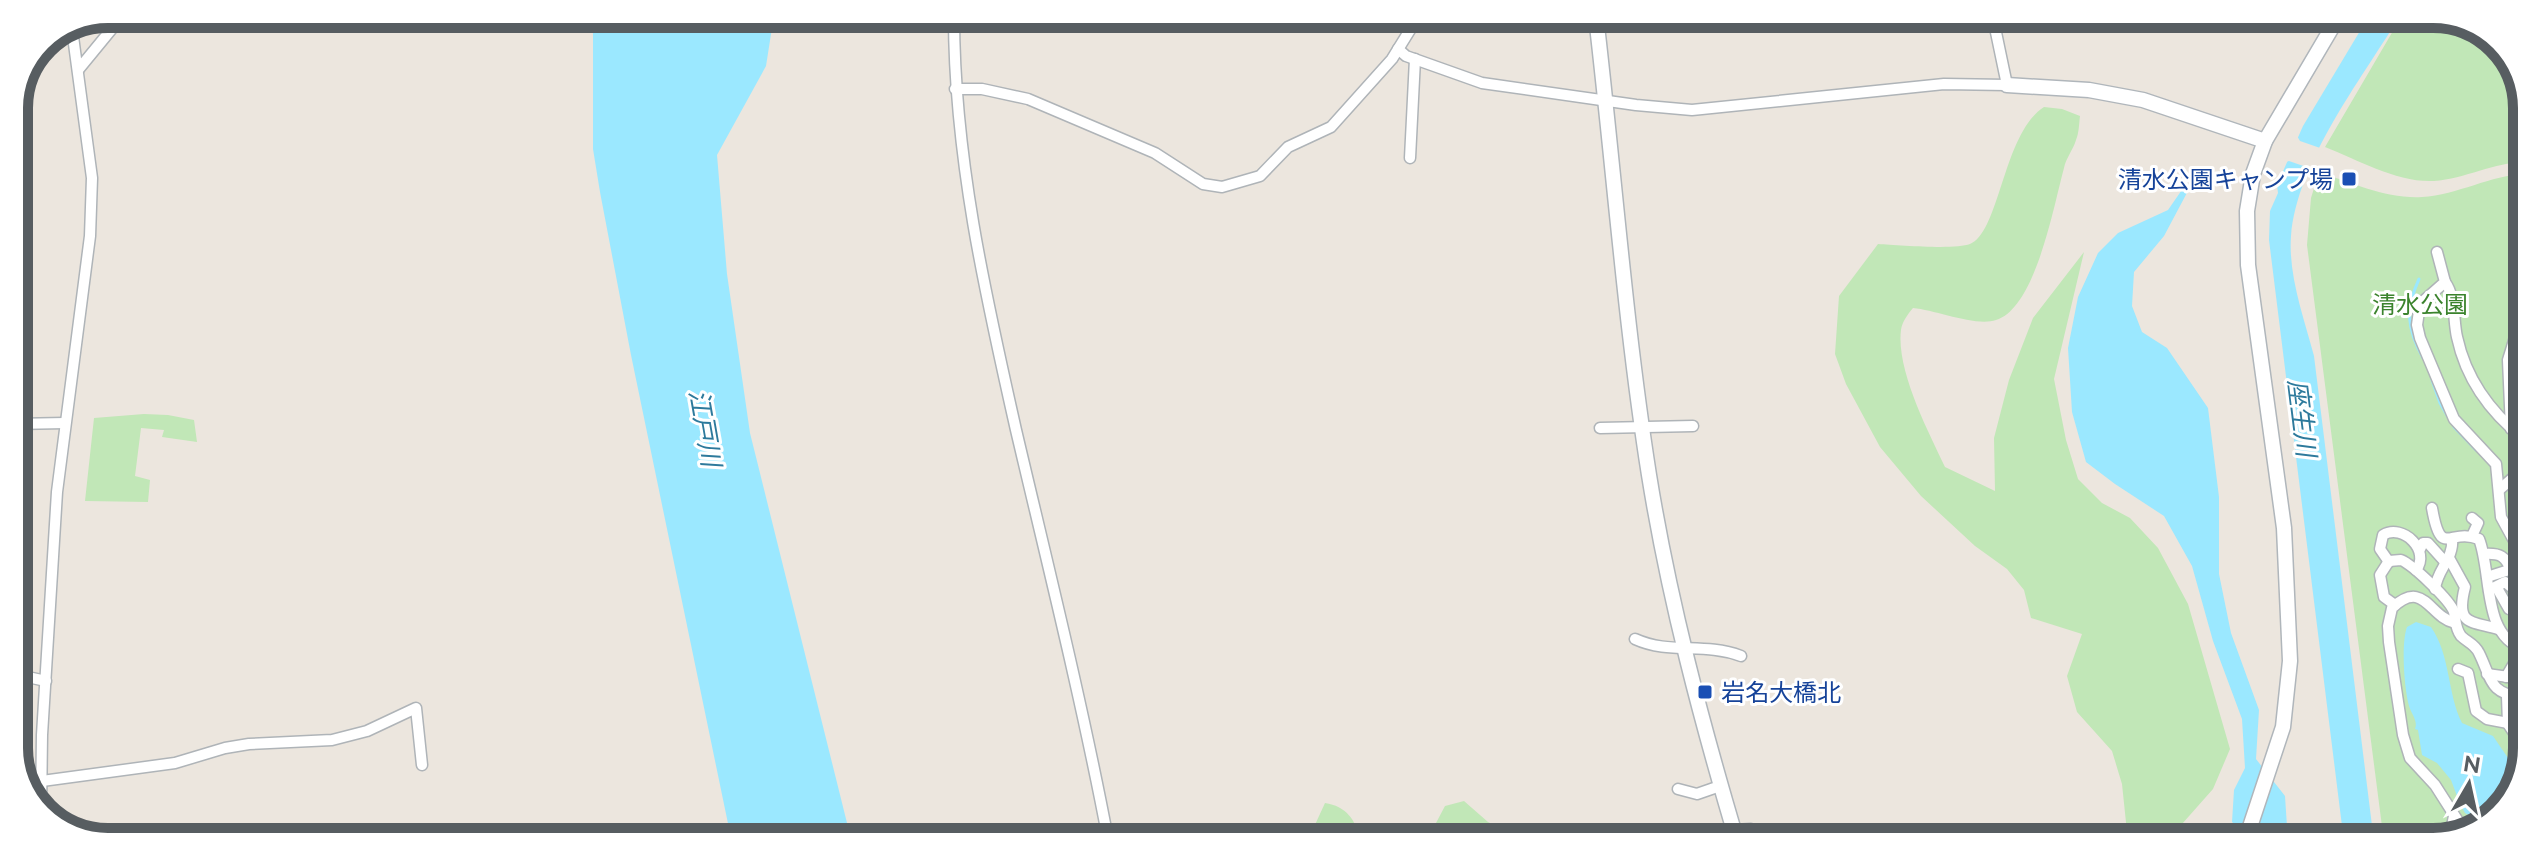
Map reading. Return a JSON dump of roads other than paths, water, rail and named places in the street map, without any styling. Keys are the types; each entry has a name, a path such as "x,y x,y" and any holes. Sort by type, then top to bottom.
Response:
{"street":[{"path":"78,70 112,28"},
{"path":"954,28 955,89 964,172 998,353 1106,828"},
{"path":"955,89 982,89 1028,99 1155,153 1203,184 1222,187 1260,176 1288,147 1331,127 1392,59 1411,28"},
{"path":"1597,28 1642,428 1683,647 1733,828"},
{"path":"1995,28 2007,85"},
{"path":"2250,828 2283,727 2290,661 2284,528 2246,236 2250,189 2265,141 2332,28"},
{"path":"41,791 52,551 65,423 90,236 92,178 73,36"},
{"path":"1398,49 1415,59 1482,83 1692,110 1944,84 2007,85 2110,93 2175,110 2265,141"},
{"path":"1410,158 1415,59"},
{"path":"2437,252 2451,298 2457,338 2467,366 2478,390 2498,418 2511,429"},
{"path":"2445,282 2418,308 2420,338 2454,419 2493,460 2513,473"},
{"path":"2511,429 2508,360 2513,344"},
{"path":"28,424 65,423"},
{"path":"1600,428 1693,426"},
{"path":"2493,460 2499,476 2501,517 2513,538"},
{"path":"2499,490 2513,480"},
{"path":"2432,508 2436,532 2446,539 2472,536 2479,539 2487,577 2493,589 2513,610"},
{"path":"2472,518 2478,523 2472,536"},
{"path":"2389,562 2380,549 2383,535 2387,532 2404,534 2420,549 2422,560 2418,572"},
{"path":"2435,589 2452,554 2452,539"},
{"path":"2420,549 2423,543 2428,543 2465,586 2461,602 2464,615 2471,623 2498,629"},
{"path":"2484,554 2505,557 2511,571 2487,577"},
{"path":"2395,605 2384,597 2380,575 2389,562 2401,560 2418,572 2453,610 2455,623 2463,638 2480,654 2492,684 2507,696 2513,697"},
{"path":"2418,572 2445,563"},
{"path":"2493,589 2503,582 2513,589"},
{"path":"2493,589 2498,629 2503,637 2513,643"},
{"path":"2455,623 2445,620 2418,597 2395,605 2388,626 2405,742 2413,764 2435,785 2461,823"},
{"path":"2475,646 2480,625"},
{"path":"1635,639 1650,646 1721,649 1741,656"},
{"path":"2506,677 2513,665"},
{"path":"2508,723 2487,719 2476,711 2463,671 2513,678"},
{"path":"28,677 46,681"},
{"path":"2507,696 2508,723 2513,731"},
{"path":"42,781 175,763 237,746 332,740 367,731 416,708 422,765"},
{"path":"1678,789 1697,794 1720,786"},
{"path":"2452,825 2454,816"}],"water":[{"name":"江戸川","path":"593,28 772,28 766,66 717,155 727,274 750,433 848,828 729,828 631,355 593,149"},
{"name":"座生川","path":"2363,28 2392,28 2317,151 2296,208 2291,236 2294,281 2314,356 2372,828 2342,828 2269,240 2270,211 2278,193 2277,185 2303,126"},
{"path":"2186,184 2189,189 2164,236 2134,272 2132,306 2142,332 2167,348 2208,408 2219,497 2219,574 2231,633 2259,710 2256,759 2285,796 2287,828 2239,828 2232,822 2234,790 2245,768 2242,719 2213,641 2192,566 2164,516 2086,462 2072,412 2068,348 2078,297 2098,253 2118,233 2168,210"},
{"path":"2416,622 2431,627 2446,662 2462,723 2493,736 2508,758 2511,766 2505,783 2490,805 2471,816 2460,804 2451,780 2437,763 2422,755 2418,730 2415,729 2407,698 2404,644 2407,627"}],"waterway":[{"path":"2419,279 2411,300 2410,319 2423,358"},
{"path":"2432,380 2448,417"},
{"path":"2454,427 2476,450"}],"place":[{"name":"清水公園キャンプ場","path":"2349,179"},
{"name":"岩名大橋北","path":"1705,692"}],"park label":[{"name":"清水公園","path":"2420,304"}]}
